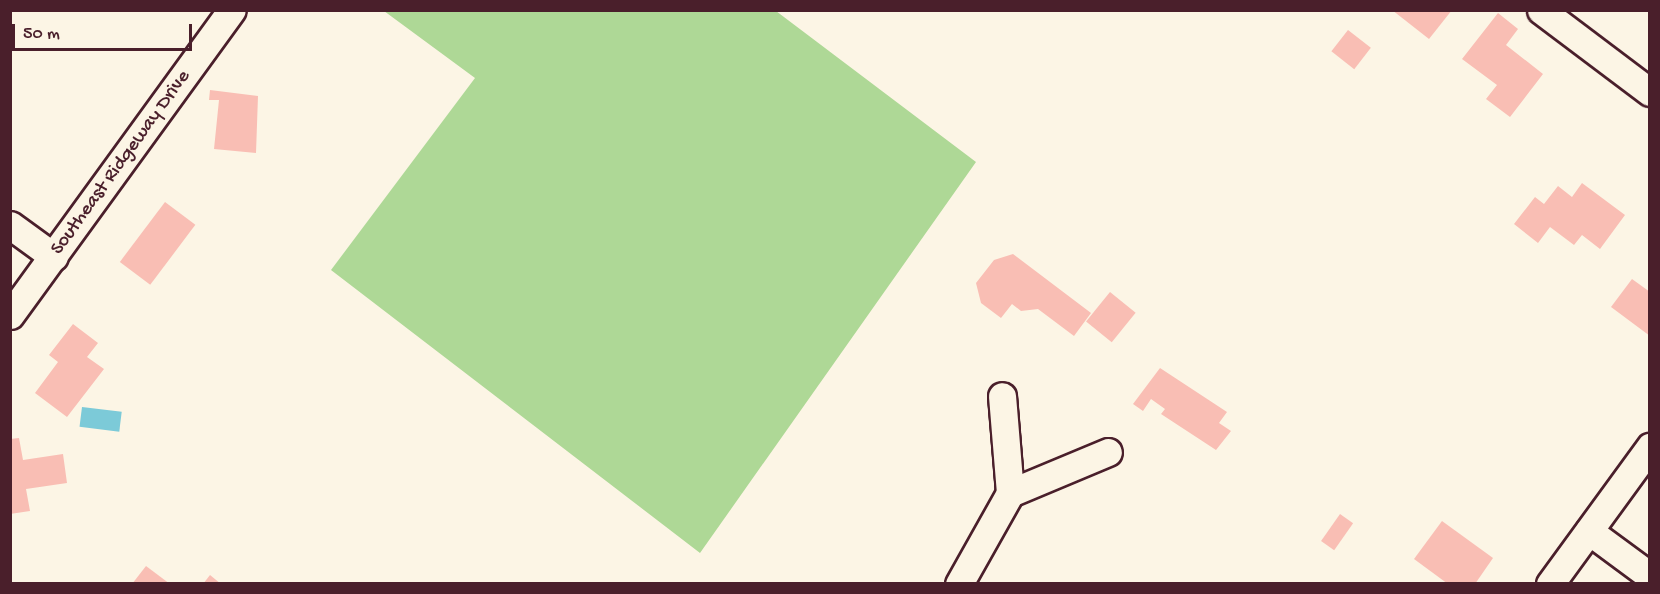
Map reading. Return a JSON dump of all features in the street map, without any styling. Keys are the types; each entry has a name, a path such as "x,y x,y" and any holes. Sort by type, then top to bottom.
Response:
{"street":[{"name":"Southeast Ridgeway Drive","path":"10,315 232,10"},
{"path":"1541,10 1650,92"},
{"path":"10,225 54,257"},
{"path":"959,584 1010,493 1002,396"},
{"path":"1550,584 1650,447"},
{"path":"1010,493 1108,452"},
{"path":"1589,531 1650,576"}],"green space":[{"path":"384,11 776,11 976,162 700,553 331,270 475,78"}],"water":[{"path":"82,407 122,412 119,432 80,427"}],"building":[{"path":"1392,10 1452,10 1429,39"},
{"path":"1498,13 1518,29 1506,45 1543,74 1510,117 1486,99 1497,85 1462,59"},
{"path":"1348,30 1371,48 1354,69 1331,51"},
{"path":"210,90 258,96 256,153 214,149 219,100 209,100"},
{"path":"1582,183 1625,215 1600,249 1582,235 1574,245 1550,227 1538,243 1514,224 1535,197 1544,204 1558,186 1572,197"},
{"path":"165,202 195,225 150,285 120,262"},
{"path":"1013,254 1091,313 1074,336 1038,309 1021,311 1012,304 1001,318 981,303 976,283 994,260"},
{"path":"1632,279 1650,292 1650,336 1611,307"},
{"path":"1110,292 1136,313 1112,342 1086,322"},
{"path":"73,324 98,343 87,357 104,369 67,417 35,393 58,362 49,355"},
{"path":"1160,368 1227,412 1219,423 1231,431 1216,450 1161,414 1165,409 1151,399 1143,411 1133,404"},
{"path":"19,438 23,460 63,454 67,483 26,489 30,511 10,514 10,439"},
{"path":"1340,514 1353,523 1334,550 1321,541"},
{"path":"1442,521 1493,558 1475,584 1448,584 1414,559"},
{"path":"146,566 170,584 132,584"},
{"path":"210,575 221,584 203,584"}]}
